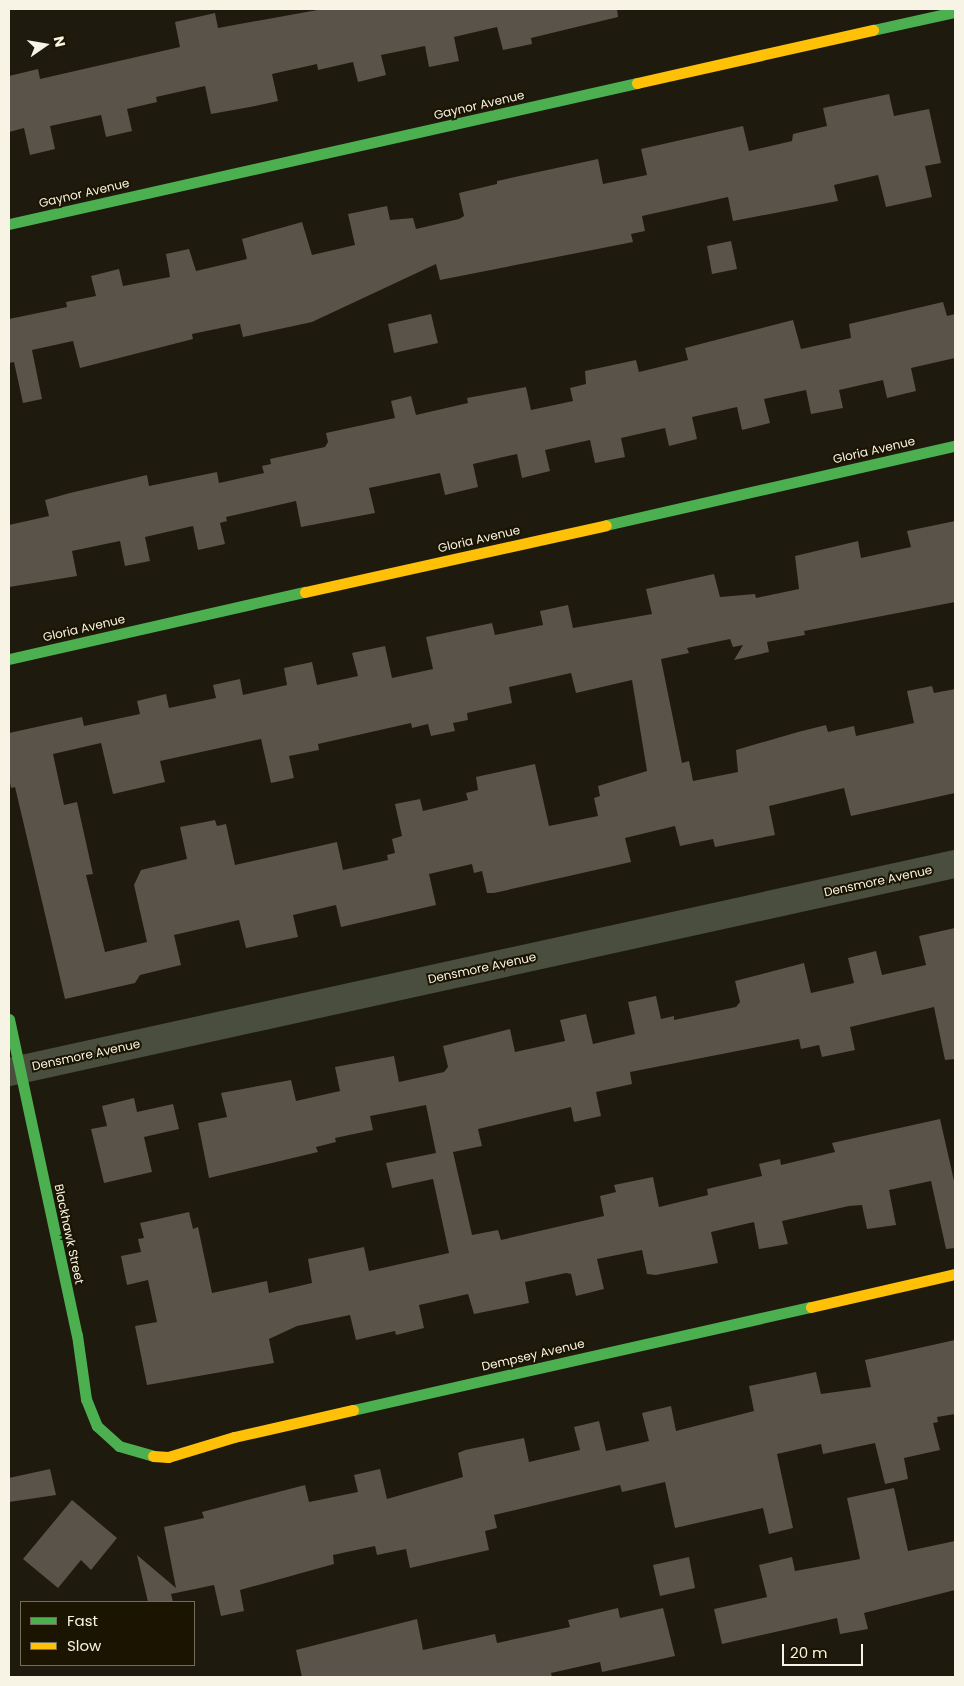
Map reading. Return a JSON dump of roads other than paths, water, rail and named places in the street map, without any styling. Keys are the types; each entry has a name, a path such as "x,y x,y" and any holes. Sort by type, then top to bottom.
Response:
{"street":[{"name":"Gaynor Avenue","path":"9,224 955,12"},
{"name":"Gloria Avenue","path":"9,659 955,446"},
{"name":"Densmore Avenue","path":"14,1071 955,864"},
{"name":"Blackhawk Street","path":"9,1019 14,1071 78,1335 86,1399 97,1426 119,1446"},
{"name":"Dempsey Avenue","path":"119,1446 143,1456 168,1457 234,1437 955,1274"}]}
